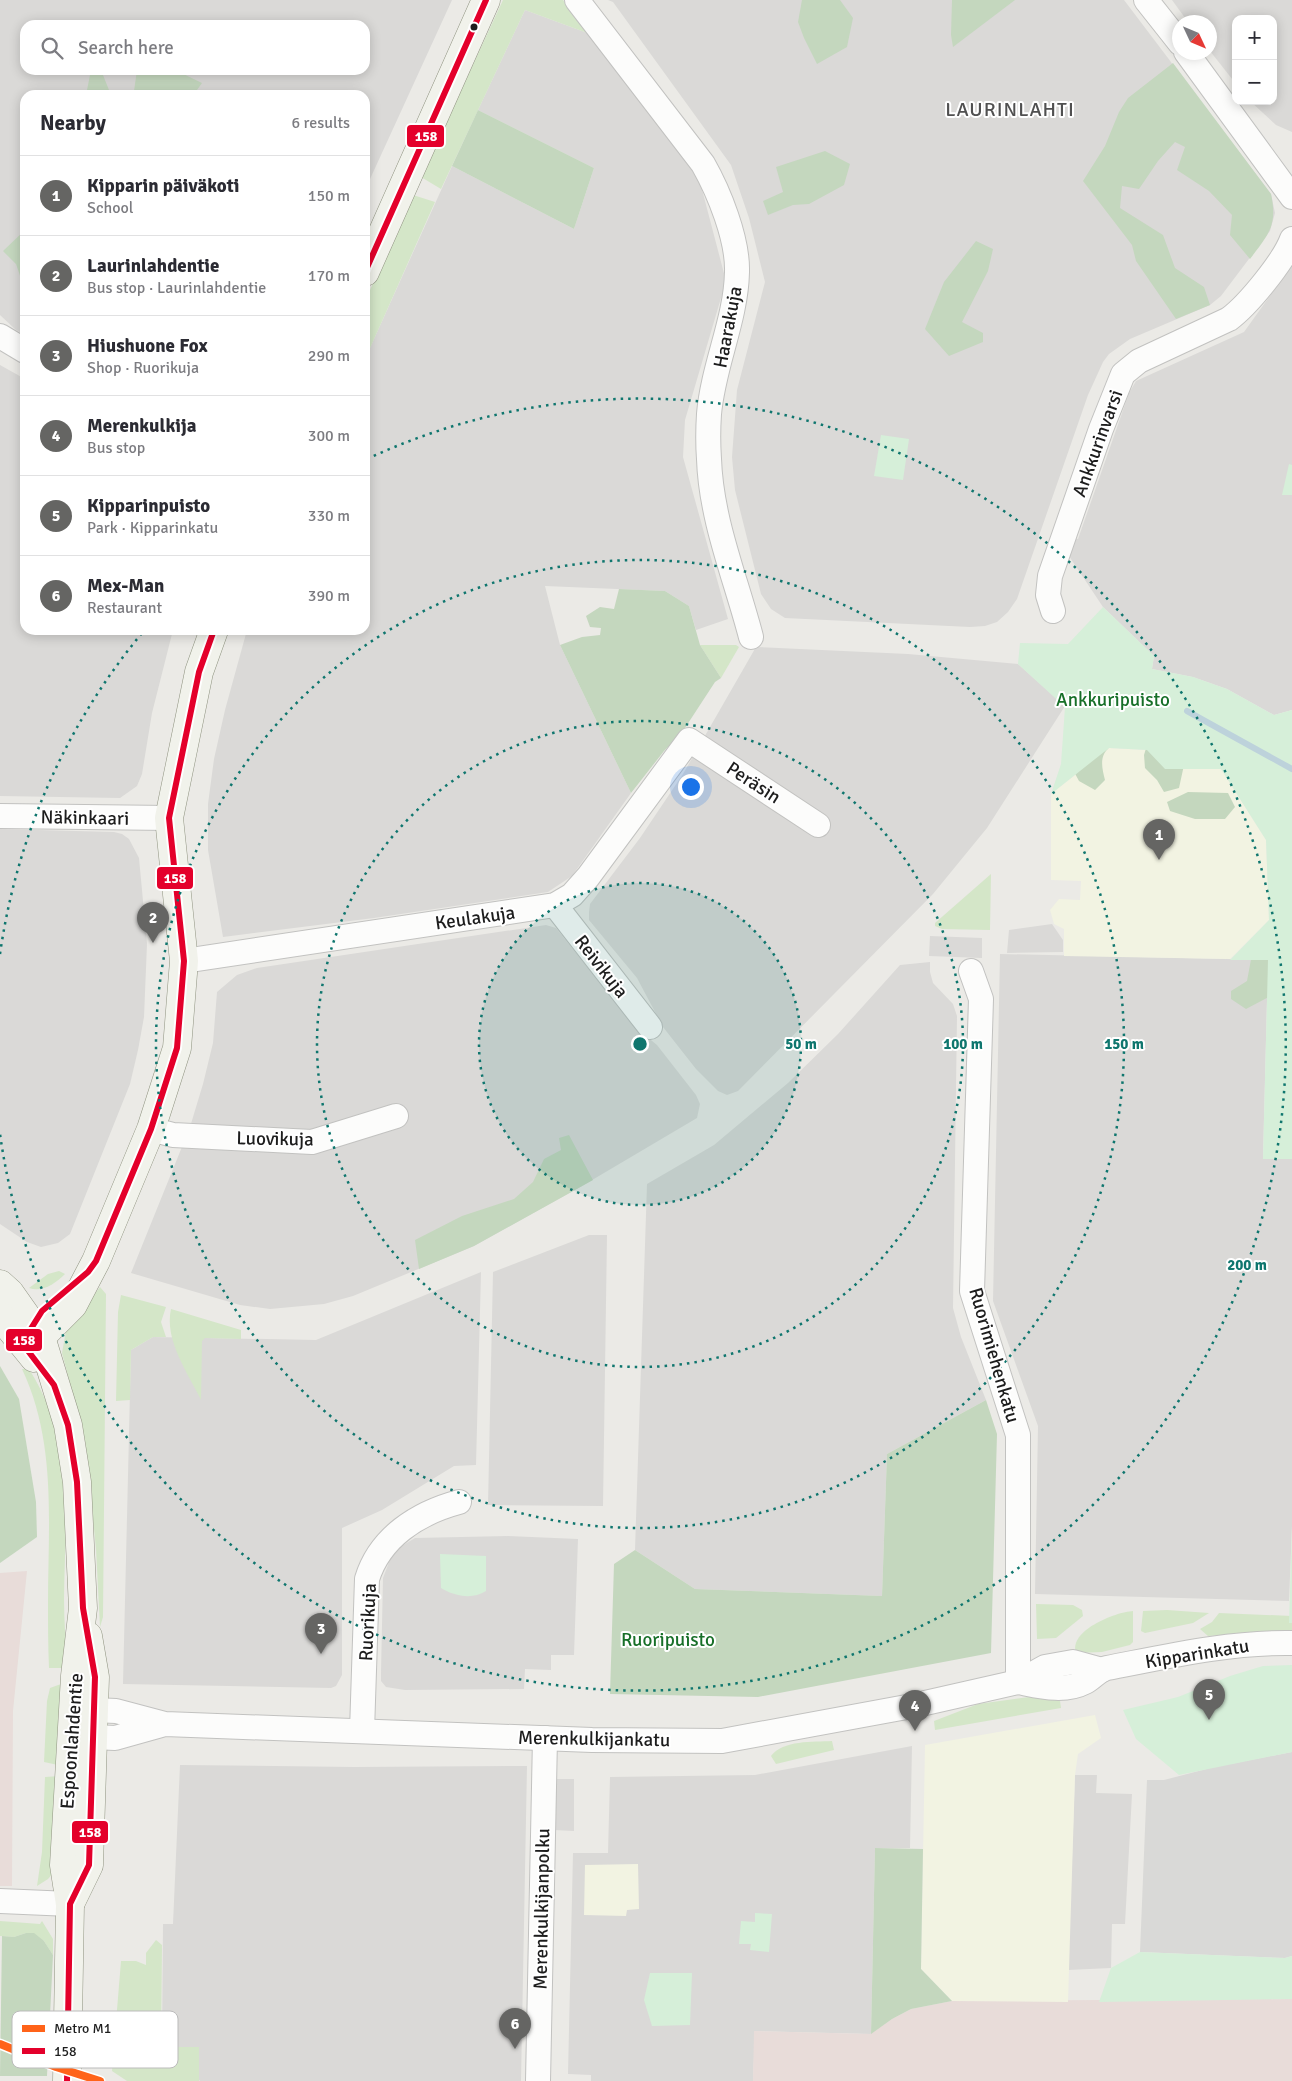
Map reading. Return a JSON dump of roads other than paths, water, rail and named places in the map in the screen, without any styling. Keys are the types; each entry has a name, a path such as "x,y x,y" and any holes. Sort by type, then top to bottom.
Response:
{"street":[{"path":"370,261 486,0"},
{"name":"Haarakuja","path":"577,0 703,164 718,192 729,229 737,270 736,295 709,413 709,461 714,501 721,532 751,637"},
{"path":"1146,0 1172,33"},
{"path":"1192,60 1292,197"},
{"name":"Ankkurinvarsi","path":"1053,611 1048,595 1050,576 1101,429 1123,374 1139,361 1229,319 1239,312 1292,239"},
{"path":"0,336 20,348"},
{"path":"31,1334 73,1305 96,1261 151,1129 177,1048 184,960 169,818 199,672 212,635"},
{"name":"Peräsin","path":"689,740 818,825"},
{"name":"Keulakuja","path":"184,960 555,905 572,895 588,877 689,740"},
{"name":"Näkinkaari","path":"0,816 169,818"},
{"name":"Reivikuja","path":"555,905 650,1027"},
{"name":"Ruorimiehenkatu","path":"971,971 981,999 972,1291 1018,1435 1018,1682"},
{"name":"Luovikuja","path":"151,1129 174,1135 312,1142 396,1116"},
{"name":"Espoonlahdentie","path":"0,1284 10,1293 54,1386 68,1425 78,1482 83,1608 82,1731 64,1864 70,1904 68,2011"},
{"name":"Espoonlahdentie","path":"0,1316 31,1334"},
{"name":"Ruorikuja","path":"362,1731 368,1579 372,1566 379,1552 393,1536 411,1523 444,1506 459,1502"},
{"name":"Espoonlahdentie","path":"82,1731 94,1710 95,1677 83,1608"},
{"name":"Kipparinkatu","path":"1018,1682 1052,1689 1083,1683 1102,1670 1224,1645 1292,1643"},
{"name":"Merenkulkijankatu","path":"94,1710 116,1711 165,1724 545,1738 722,1741 912,1706 1018,1682"},
{"name":"Merenkulkijankatu","path":"82,1731 115,1738 165,1724"},
{"name":"Merenkulkijanpolku","path":"538,2081 545,1738"},
{"path":"0,1901 70,1904"},
{"name":"Espoonlahdentie","path":"67,2068 67,2081"}],"waterway":[{"path":"1187,711 1292,769"}],"metro line":[{"name":"M1","path":"0,2044 12,2049"},
{"name":"M1","path":"59,2068 100,2081"}],"place":[{"name":"Kipparin päiväkoti","path":"1159,860"},
{"name":"Laurinlahdentie","path":"153,943"},
{"name":"Hiushuone Fox","path":"321,1654"},
{"name":"Kipparinpuisto","path":"1209,1720"},
{"name":"Merenkulkija","path":"915,1731"},
{"name":"Mex-Man","path":"515,2049"}],"district":[{"name":"LAURINLAHTI","path":"1010,109"}],"park label":[{"name":"Ankkuripuisto","path":"1113,699"},
{"name":"Ruoripuisto","path":"668,1639"}]}
